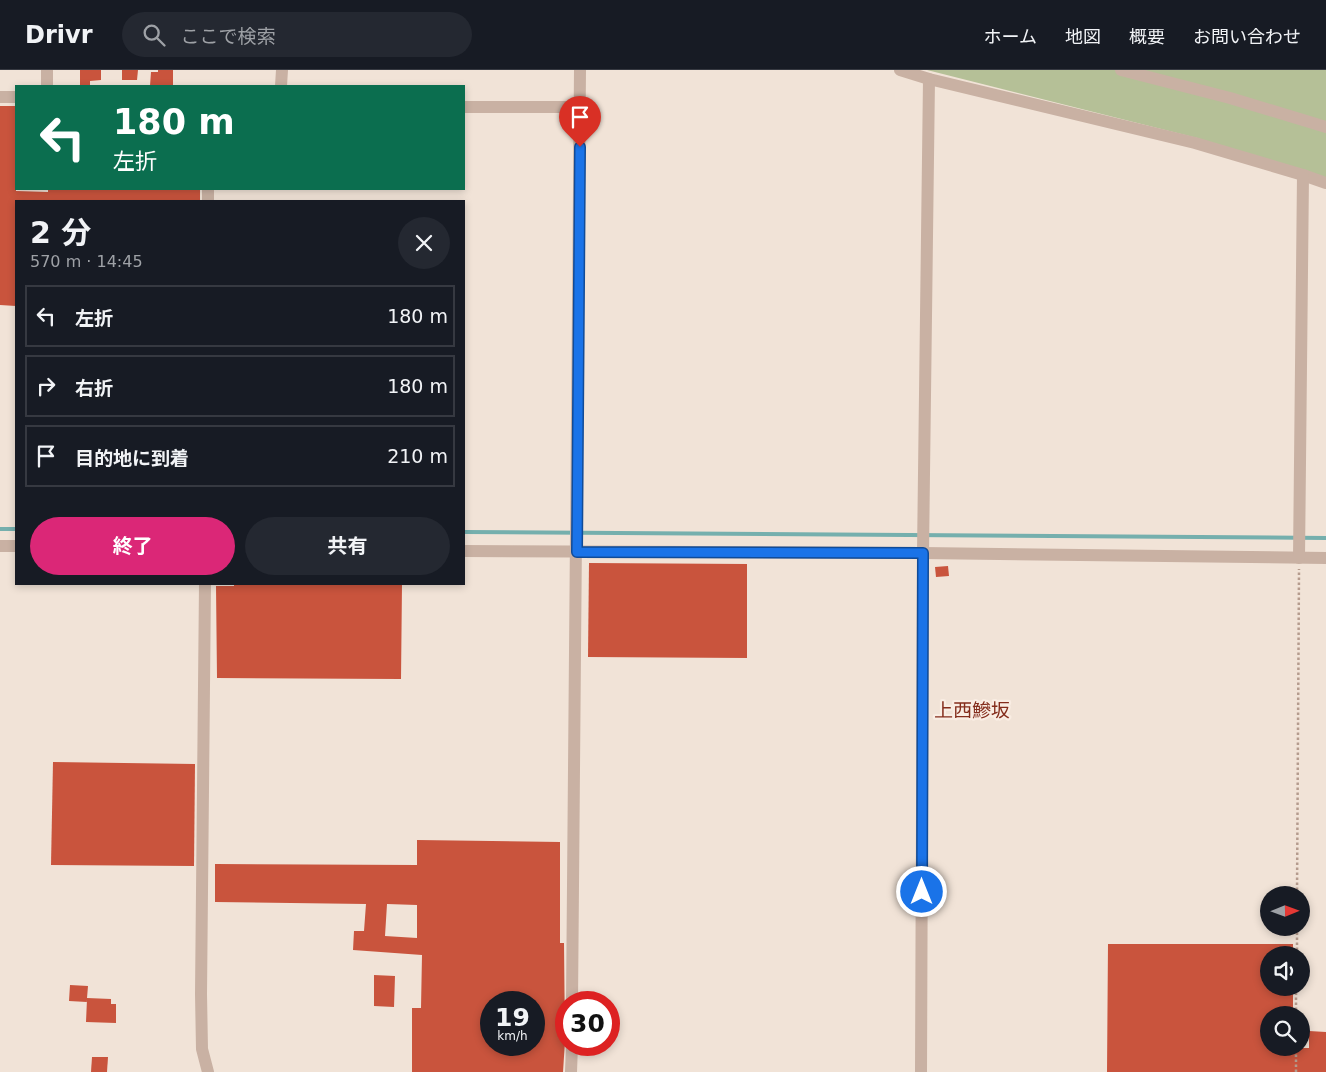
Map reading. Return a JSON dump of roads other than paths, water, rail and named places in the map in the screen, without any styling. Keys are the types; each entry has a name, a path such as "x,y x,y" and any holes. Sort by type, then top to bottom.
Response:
{"street":[{"path":"47,70 47,85"},
{"path":"281,85 282,70"},
{"path":"572,991 580,70"},
{"path":"900,70 1195,143 1303,175 1326,184"},
{"path":"1121,70 1230,98 1326,127"},
{"path":"921,1072 929,78"},
{"path":"0,97 15,97"},
{"path":"465,106 580,107"},
{"path":"1299,552 1303,175"},
{"path":"0,546 15,546"},
{"path":"465,551 577,547 1299,552 1326,558"},
{"path":"205,585 201,994 202,1050 208,1072"},
{"path":"572,1056 572,1072"}],"waterway":[{"path":"0,529 15,529"},
{"path":"465,532 1326,538"}],"district":[{"name":"上西鰺坂","path":"972,710"}]}
